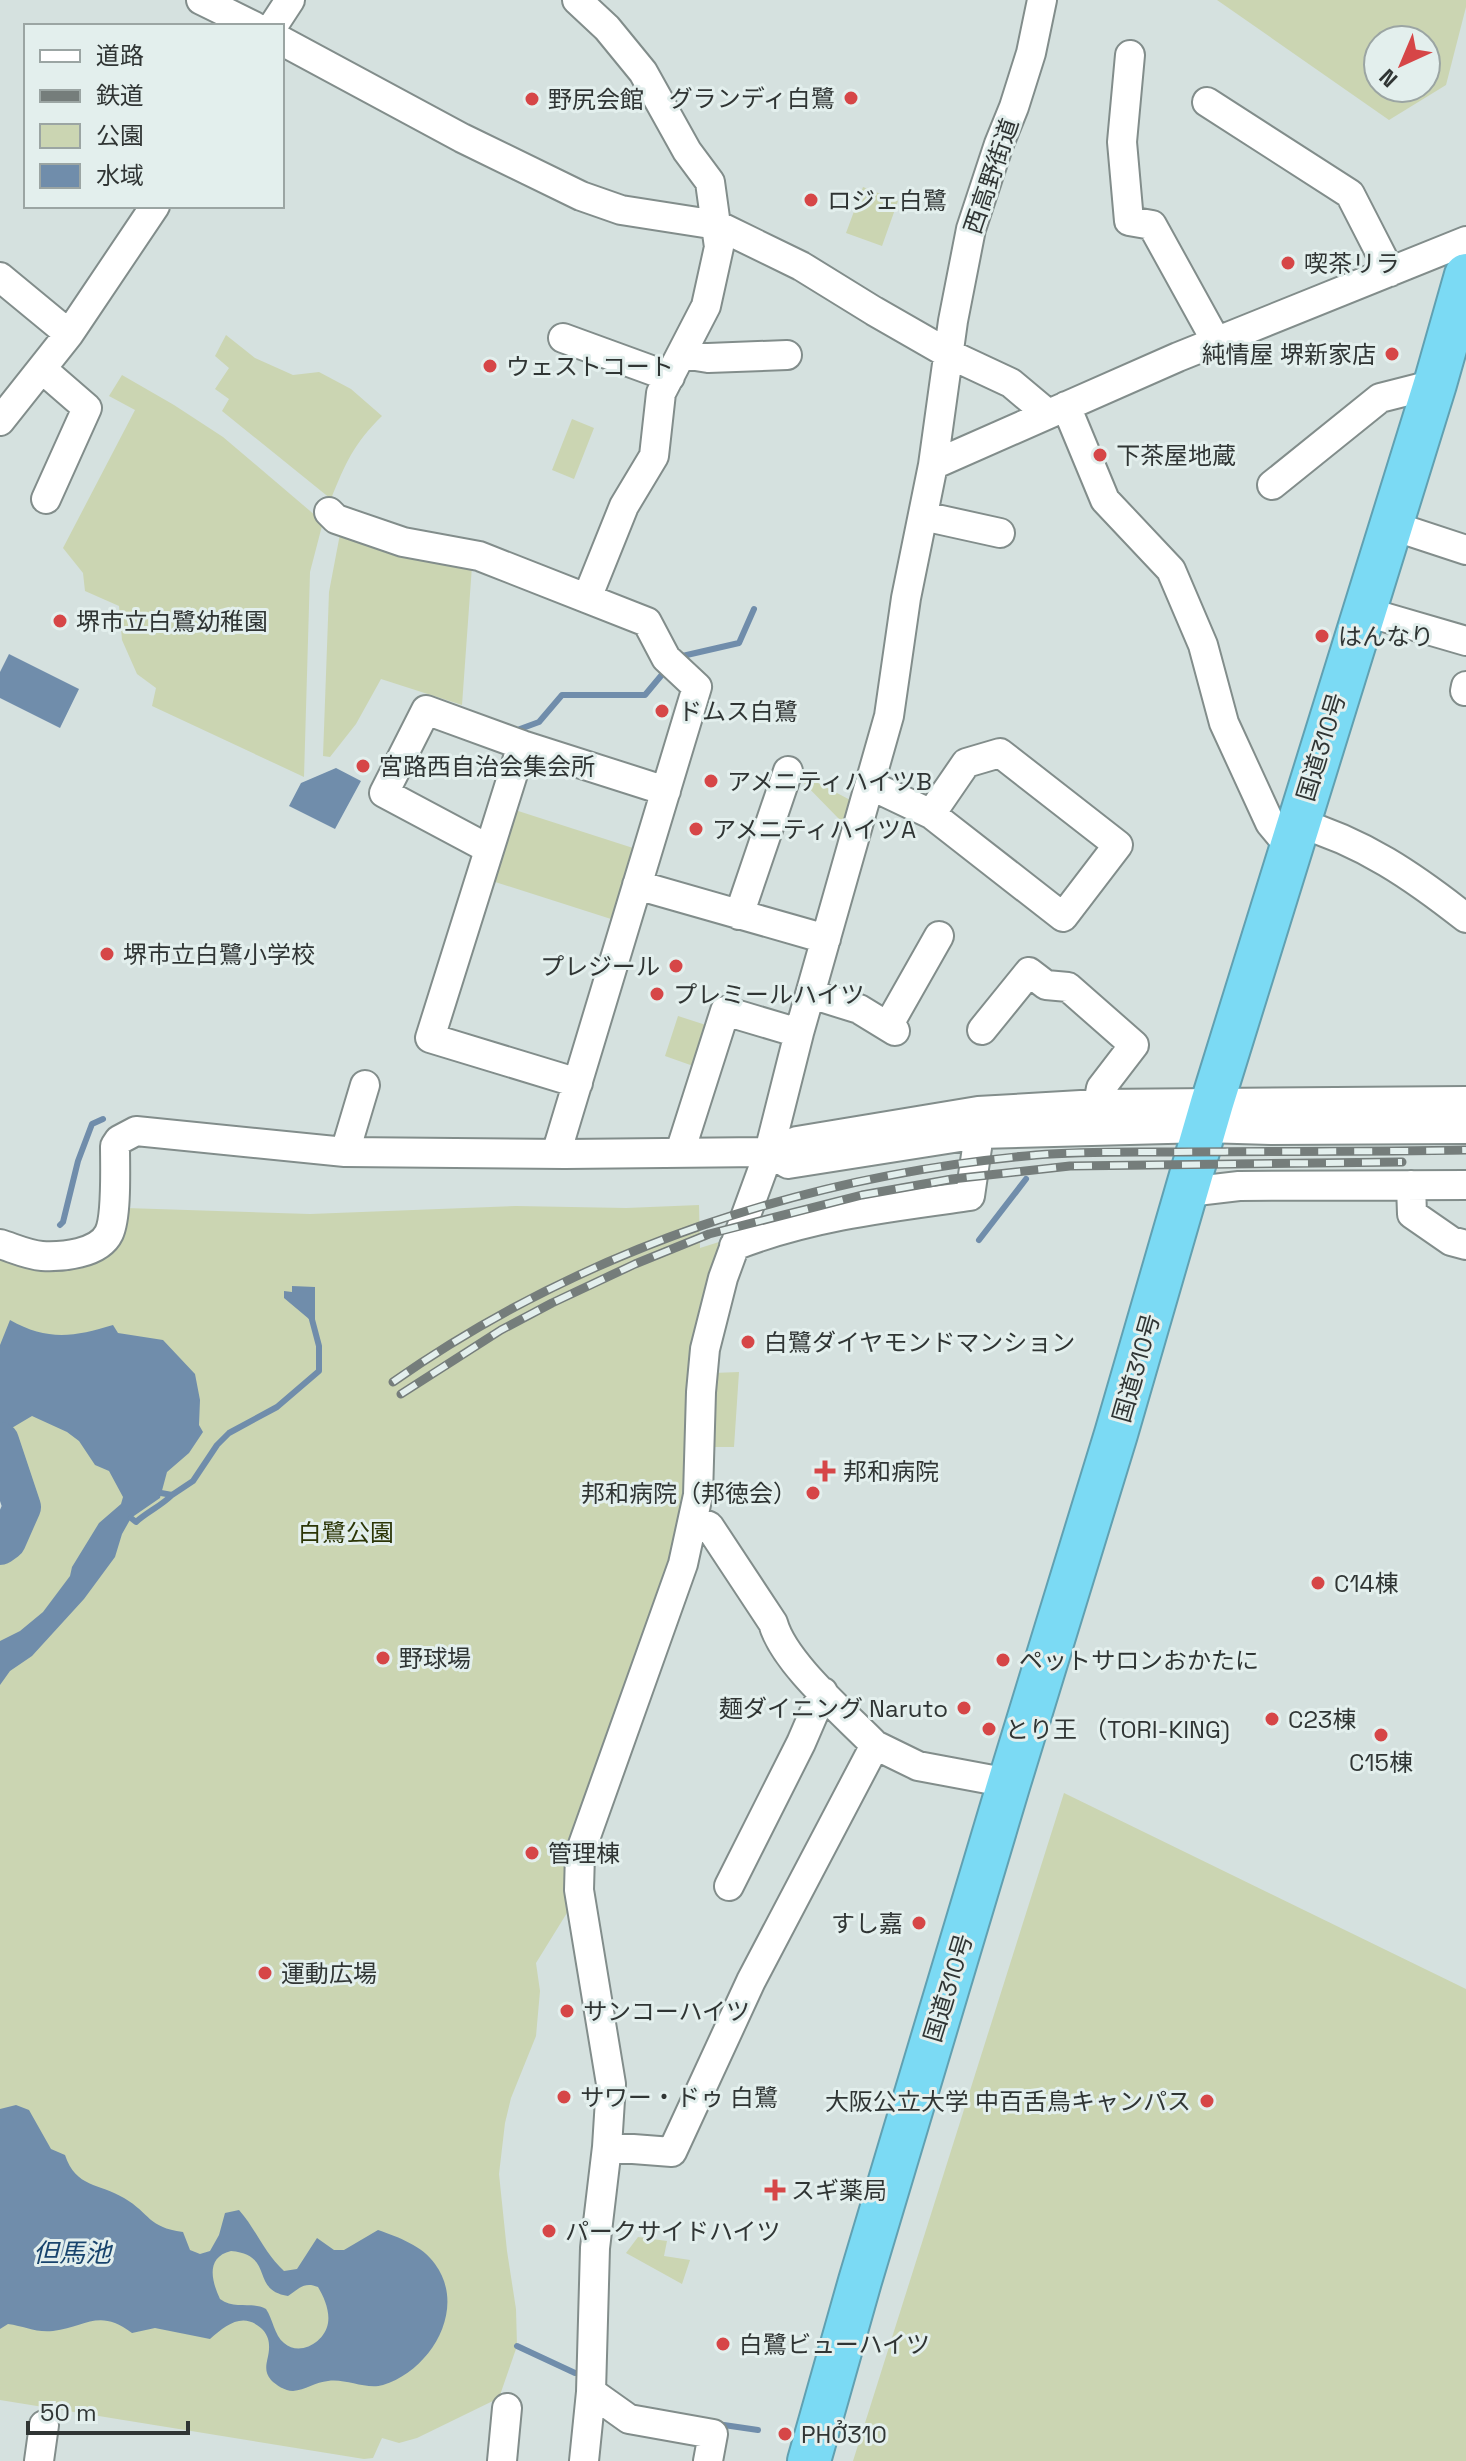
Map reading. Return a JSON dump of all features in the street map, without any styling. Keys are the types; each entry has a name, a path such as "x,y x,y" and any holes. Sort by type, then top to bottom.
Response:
{"highway":[{"name":"国道310号","path":"809,2461 860,2281 1293,835 1435,384 1466,275"}],"street":[{"path":"201,0 250,24"},
{"path":"274,24 290,0"},
{"path":"577,0 607,28 643,72 687,151 710,182 719,247 706,306 661,393 654,456 624,506 587,598"},
{"name":"西高野街道","path":"584,2461 591,2392 595,2248 611,2084 579,1890 580,1853 683,1564 698,1495 705,1349 723,1278 769,1152 799,1033 889,716 906,598 933,465 971,229 1031,53 1042,0"},
{"path":"284,42 462,138 581,196 621,210 717,225 801,266 949,354 1011,383 1057,410 1105,500 1171,570 1203,645 1224,723 1270,823 1293,835 1316,828 1371,851 1466,918"},
{"path":"1130,55 1122,142 1129,221 1152,225 1216,341"},
{"path":"1207,102 1350,194 1390,272"},
{"path":"0,421 69,334 154,208"},
{"path":"933,465 1216,341 1466,241"},
{"path":"0,277 69,334"},
{"path":"563,338 677,366 708,358 787,355"},
{"path":"42,369 87,408 46,499"},
{"path":"1272,485 1380,398 1435,384"},
{"path":"329,512 336,519 403,542 479,556 647,622 666,658 697,687 556,1154"},
{"path":"923,516 1000,533"},
{"path":"1390,525 1466,550"},
{"path":"1363,611 1466,641"},
{"path":"489,849 384,793 426,710 522,745 666,791"},
{"path":"522,745 430,1038 578,1083"},
{"path":"870,785 931,814 1063,917 1118,845 1000,753 966,763 931,814"},
{"path":"739,915 788,771"},
{"path":"637,885 826,939"},
{"path":"811,994 859,1009 892,1028 939,936"},
{"path":"982,1030 1029,972 1046,985 1068,987 1134,1045 1101,1088 1098,1104"},
{"path":"680,1152 725,1011 799,1033"},
{"path":"345,1152 365,1085"},
{"path":"978,1122 1209,1116 1466,1101"},
{"path":"0,1244 41,1256 78,1253 95,1248 110,1233 115,1146 119,1140 136,1131 345,1152 769,1152 797,1141 978,1122 1098,1104 1209,1116 1271,1130 1466,1129"},
{"path":"734,1246 765,1234 841,1214 970,1196 978,1122"},
{"path":"1411,1185 1412,1214 1451,1241 1466,1245"},
{"path":"1188,1192 1239,1186 1466,1185"},
{"path":"693,1520 709,1526 773,1623 793,1662 875,1745 918,1766 1009,1783"},
{"path":"729,1886 801,1743 823,1692"},
{"path":"607,2147 672,2152 751,1981 875,1745"},
{"path":"591,2392 629,2419 713,2434 708,2461"},
{"path":"502,2461 507,2408"},
{"path":"39,2461 44,2425"}],"green space":[{"path":"1217,0 1466,0 1446,85 1442,87 1442,24 1362,24 1362,101"},
{"path":"1366,104 1415,104 1389,120"},
{"path":"863,187 898,201 882,246 846,233"},
{"path":"226,335 255,358 293,375 319,372 351,389 382,416 351,454 331,499 222,411 229,399 215,389 229,368 215,356"},
{"path":"122,375 223,437 323,522 310,572 304,777 152,706 156,688 137,674 122,640 119,606 85,591 83,573 63,548 135,410 109,396"},
{"path":"572,419 594,428 574,479 552,470"},
{"path":"340,534 400,556 472,566 462,705 381,679 356,724 330,757 323,756 329,592"},
{"path":"801,774 854,802 847,824 798,777"},
{"path":"512,809 633,848 611,919 489,880"},
{"path":"678,1016 709,1026 696,1067 665,1056"},
{"name":"白鷺公園","path":"699,1205 700,1248 719,1242 690,1372 681,1525 570,1908 536,1963 540,1991 536,2036 511,2098 505,2123 499,2174 516,2309 517,2346 499,2398 417,2438 399,2443 382,2438 373,2458 364,2459 0,2400 0,1557 13,1547 31,1505 0,1425 0,1253 56,1264 87,1265 100,1261 116,1245 126,1208 310,1214 516,1206 626,1208"},
{"path":"739,1372 734,1447 710,1447 713,1373"},
{"path":"1064,1793 1466,1989 1466,2461 853,2461"},
{"path":"638,2237 667,2241 664,2256 690,2260 682,2284 626,2253"}],"water":[{"path":"9,654 79,689 60,728 0,698 0,672"},
{"path":"336,768 361,781 335,829 289,806 301,783"},
{"path":"292,1286 315,1287 315,1319 309,1319 284,1298 284,1291 292,1292"},
{"path":"10,1320 49,1334 73,1334 113,1325 118,1333 163,1340 195,1374 200,1400 199,1425 203,1432 189,1453 167,1472 160,1498 131,1518 115,1557 84,1599 32,1656 10,1671 0,1685 0,1641 20,1631 43,1612 70,1576 72,1567 99,1523 121,1504 123,1497 109,1471 95,1465 79,1441 67,1432 32,1416 0,1435 0,1345"},
{"name":"但馬池","path":"16,2105 29,2110 51,2149 65,2155 75,2174 124,2198 162,2227 183,2232 190,2250 200,2254 210,2251 219,2235 225,2213 239,2210 284,2271 297,2269 317,2238 334,2250 344,2250 378,2230 410,2243 430,2258 444,2282 447,2300 439,2336 416,2367 383,2385 335,2381 293,2391 278,2386 268,2376 268,2338 262,2329 248,2321 228,2325 210,2339 155,2328 132,2333 101,2320 53,2331 8,2324 0,2329 0,2109","holes":["231,2251 245,2254 259,2265 269,2287 276,2293 288,2296 305,2285 318,2287 328,2318 326,2330 317,2341 304,2348 290,2347 278,2336 266,2309 231,2304 220,2299 213,2277 217,2258"]}],"waterway":[{"path":"678,657 739,643 754,609"},
{"path":"520,729 539,722 562,695 645,695 665,671"},
{"path":"60,1225 92,1124 103,1119"},
{"path":"979,1240 1026,1179"},
{"path":"161,1493 172,1495 193,1481 229,1433 277,1407 319,1371 319,1346 310,1312"},
{"path":"0,1441 22,1507 7,1541 0,1546"},
{"path":"131,1518 136,1522 172,1495"},
{"path":"517,2346 575,2373"},
{"path":"717,2424 758,2430"}],"railway":[{"path":"393,1382 466,1335 541,1293 620,1257 700,1226 866,1180 950,1165 1054,1154 1466,1150"},
{"path":"401,1394 501,1330 635,1264 709,1234 862,1195 952,1179 1070,1166 1402,1162"}],"place":[{"name":"グランディ白鷺","path":"851,98"},
{"name":"野尻会館","path":"532,99"},
{"name":"ロジェ白鷺","path":"811,200"},
{"name":"喫茶リラ","path":"1288,263"},
{"name":"純情屋 堺新家店","path":"1392,354"},
{"name":"ウェストコート","path":"490,366"},
{"name":"下茶屋地蔵","path":"1100,455"},
{"name":"堺市立白鷺幼稚園","path":"60,621"},
{"name":"はんなり","path":"1322,636"},
{"name":"ドムス白鷺","path":"662,711"},
{"name":"宮路西自治会集会所","path":"363,766"},
{"name":"アメニティハイツB","path":"711,781"},
{"name":"アメニティハイツA","path":"696,829"},
{"name":"堺市立白鷺小学校","path":"107,954"},
{"name":"プレジール","path":"676,966"},
{"name":"プレミールハイツ","path":"657,994"},
{"name":"白鷺ダイヤモンドマンション","path":"748,1342"},
{"name":"邦和病院","path":"825,1471"},
{"name":"邦和病院（邦徳会）","path":"813,1493"},
{"name":"C14棟","path":"1318,1583"},
{"name":"野球場","path":"383,1658"},
{"name":"ペットサロンおかたに","path":"1003,1660"},
{"name":"麺ダイニング Naruto","path":"964,1708"},
{"name":"C23棟","path":"1272,1719"},
{"name":"とり王 （TORI-KING)","path":"989,1729"},
{"name":"C15棟","path":"1381,1735"},
{"name":"管理棟","path":"532,1853"},
{"name":"すし嘉","path":"919,1923"},
{"name":"運動広場","path":"265,1973"},
{"name":"サンコーハイツ","path":"567,2011"},
{"name":"サワー・ドゥ 白鷺","path":"564,2097"},
{"name":"大阪公立大学 中百舌鳥キャンパス","path":"1207,2101"},
{"name":"スギ薬局","path":"775,2190"},
{"name":"パークサイドハイツ","path":"549,2231"},
{"name":"白鷺ビューハイツ","path":"723,2344"},
{"name":"PHỞ310","path":"785,2434"}]}
